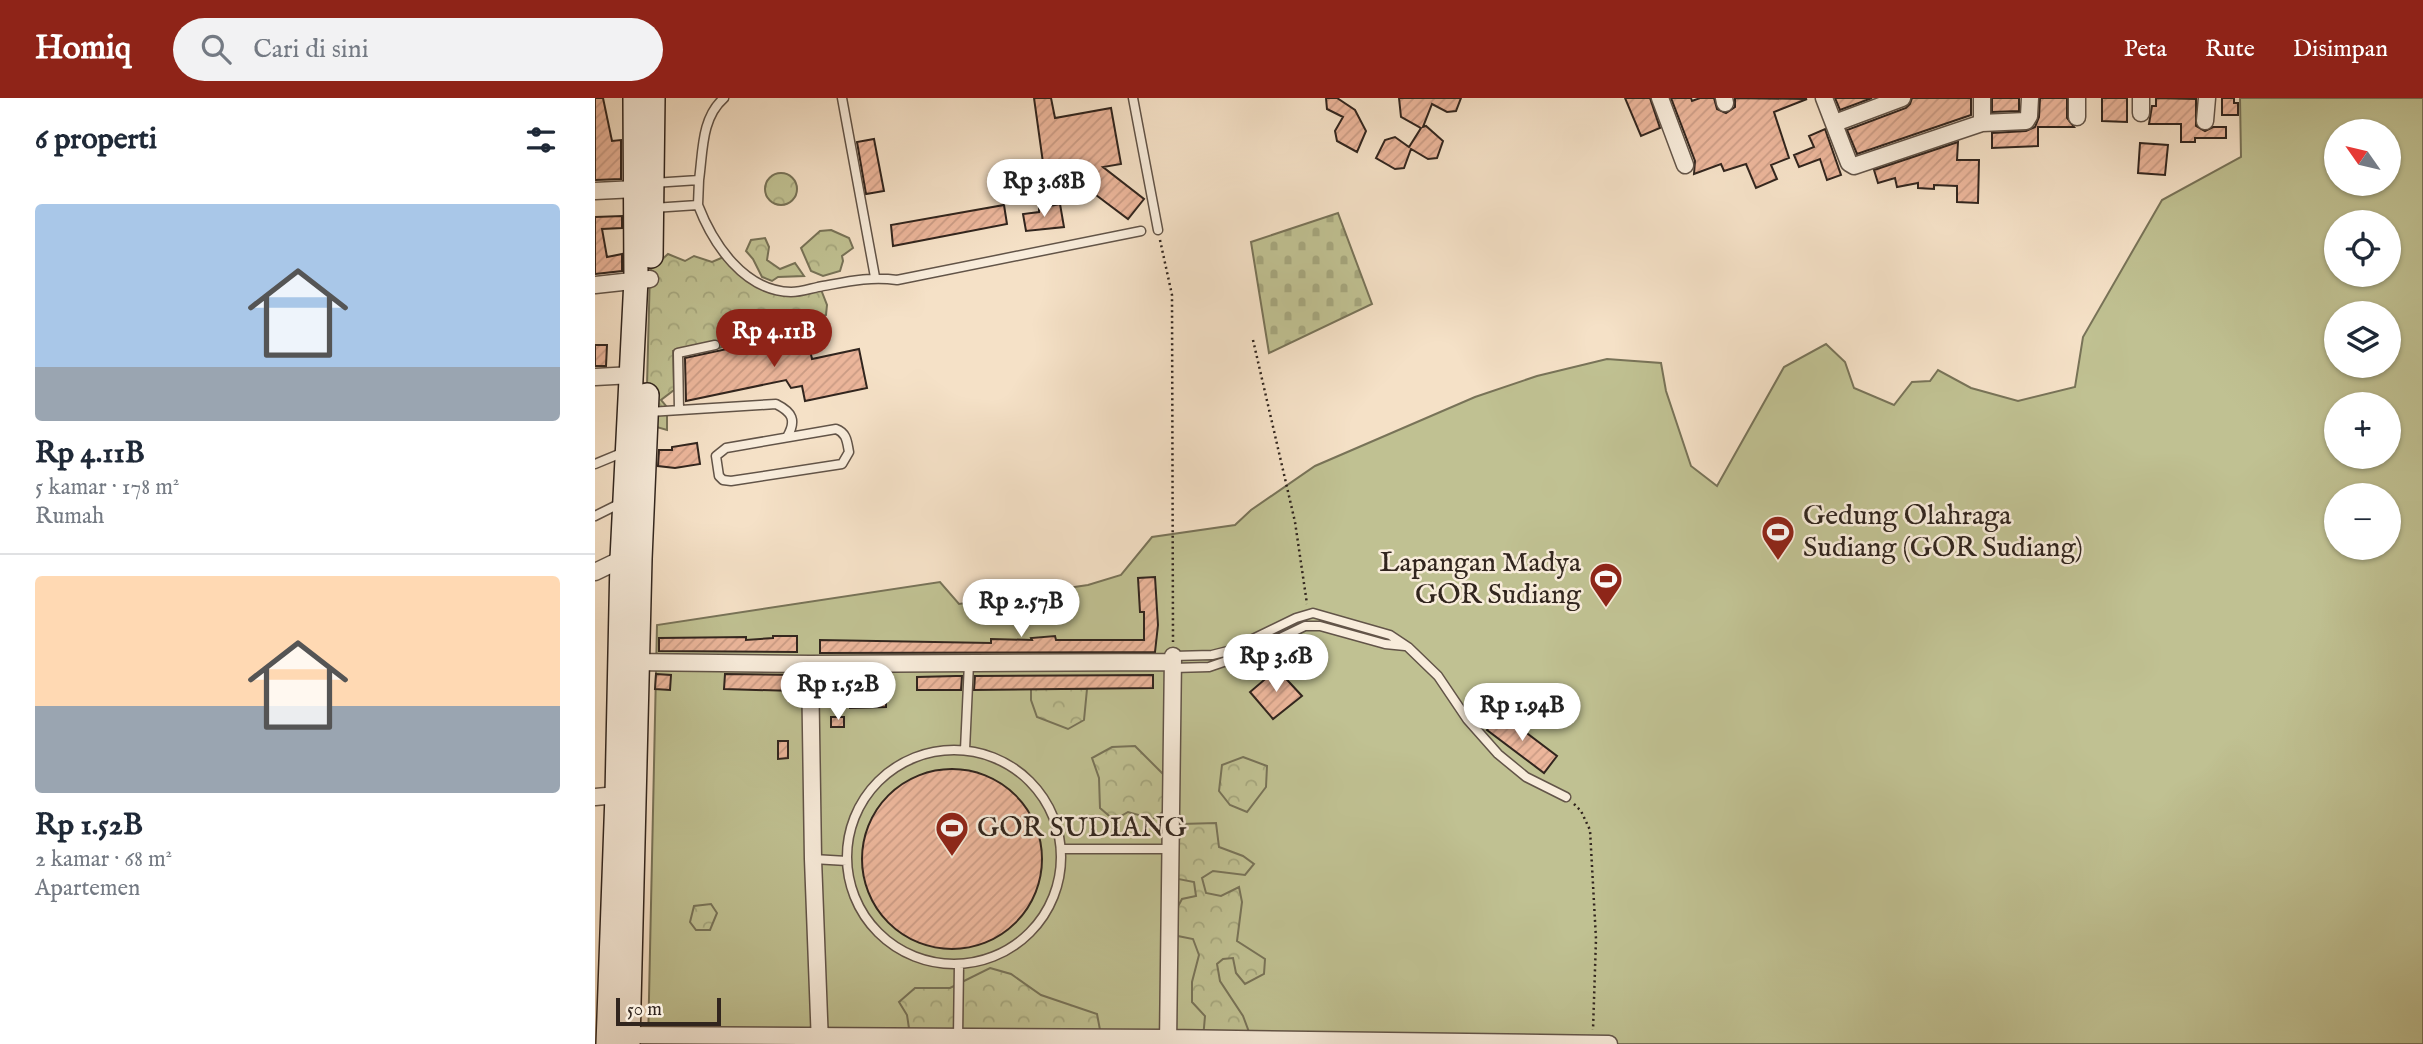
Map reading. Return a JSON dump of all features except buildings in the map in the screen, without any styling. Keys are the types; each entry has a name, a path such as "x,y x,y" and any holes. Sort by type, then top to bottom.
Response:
{"main road":[{"path":"631,557 625,501 628,450 633,374 653,208 645,186 635,98"},
{"path":"618,1040 631,557 646,412 643,279 645,186 653,98"},
{"path":"618,1040 606,796 629,662"}],"street":[{"path":"1660,98 1685,165"},
{"path":"1823,98 1849,163 1854,166 1982,122 2026,121 2030,98"},
{"path":"1835,123 1875,104 1902,98"},
{"path":"1982,98 1982,122"},
{"path":"2077,98 2077,117"},
{"path":"2205,121 2207,98"},
{"path":"595,191 645,186"},
{"path":"595,285 643,279"},
{"path":"595,376 633,374"},
{"path":"595,572 631,557"},
{"path":"629,662 1173,662 1167,1041"},
{"path":"810,664 819,1041"},
{"path":"618,1040 819,1041 958,1038 1609,1044"}],"lane":[{"path":"724,98 718,103 705,128 698,205 709,233 726,256 748,277 771,288 792,292 875,277 897,280 1141,231"},
{"path":"842,98 875,277"},
{"path":"1132,98 1158,230"},
{"path":"645,186 699,180"},
{"path":"653,208 698,205"},
{"path":"679,410 678,354 715,345"},
{"path":"646,412 776,404 787,410 792,419 787,437"},
{"path":"835,429 846,436 849,452 842,464 731,481 723,480 719,476 716,456 720,451 787,437 835,429"},
{"path":"595,464 628,450"},
{"path":"595,516 625,501"},
{"path":"1173,662 1228,651 1308,614 1322,615 1390,635 1408,647 1439,676 1467,719 1498,754 1526,777 1566,797"},
{"path":"1173,662 1209,667 1305,626 1320,626 1385,644 1408,647"},
{"path":"965,750 969,663"},
{"path":"949,749 982,752 1013,765 1037,788 1054,816 1062,849 1060,877 1051,904 1034,928 1013,947 987,959 959,964 925,961 894,947 869,924 853,894 847,861 851,827 865,797 887,772 916,756 949,749"},
{"path":"1062,849 1170,849"},
{"path":"813,859 847,861"},
{"path":"958,1038 959,964"}],"path":[{"path":"1158,230 1172,295 1173,662"},
{"path":"1253,340 1295,522 1308,614"},
{"path":"1566,797 1581,811 1590,830 1596,939 1592,1044"}],"green space":[{"name":"Gedung Olahraga Sudiang (GOR Sudiang)","path":"2240,98 2423,98 2423,1044 648,1044 657,625 940,582 959,604 1088,585 1121,575 1152,537 1235,525 1251,510 1315,466 1475,397 1537,376 1607,359 1661,363 1666,391 1691,466 1717,486 1784,367 1826,344 1845,362 1854,388 1894,405 1912,382 1930,381 1938,370 1971,388 2018,401 2075,387 2083,337 2162,200 2241,157"},
{"path":"781,173 792,178 797,189 792,200 781,205 770,200 765,189 770,178"},
{"path":"1338,213 1372,304 1269,353 1251,242"},
{"path":"831,230 849,238 853,248 842,256 840,271 823,276 811,271 801,248 820,231"},
{"path":"765,238 769,247 767,260 780,269 795,263 804,276 778,277 772,281 762,277 746,251 751,240"},
{"path":"668,254 685,261 694,256 712,262 726,256 748,277 791,292 820,287 827,305 826,315 706,352 673,351 674,390 661,400 667,407 667,430 646,424 650,270"},
{"path":"1031,689 1087,689 1084,720 1068,729 1037,717 1031,700"},
{"path":"1135,746 1171,782 1171,806 1153,819 1128,812 1114,820 1100,808 1099,778 1092,758 1112,747"},
{"path":"1243,757 1267,766 1266,787 1247,812 1230,805 1219,791 1222,765"},
{"path":"1216,823 1219,847 1243,856 1254,864 1245,875 1213,871 1202,878 1206,893 1221,896 1239,887 1242,902 1237,941 1265,959 1264,974 1245,984 1236,973 1233,958 1223,959 1217,964 1220,981 1243,1016 1249,1032 1203,1039 1205,1016 1192,1002 1192,982 1199,955 1193,939 1178,936 1169,923 1182,899 1196,896 1194,882 1178,879 1170,851 1180,838 1181,824"},
{"path":"711,904 717,913 710,930 696,930 690,922 694,906"},
{"path":"990,968 1011,974 1041,995 1097,1014 1101,1035 910,1035 907,1015 899,1002 915,988 950,988"}],"place":[{"name":"Gedung Olahraga Sudiang (GOR Sudiang)","path":"1778,562"},
{"name":"Lapangan Madya GOR Sudiang","path":"1606,609"},
{"name":"GOR SUDIANG","path":"952,858"}]}
